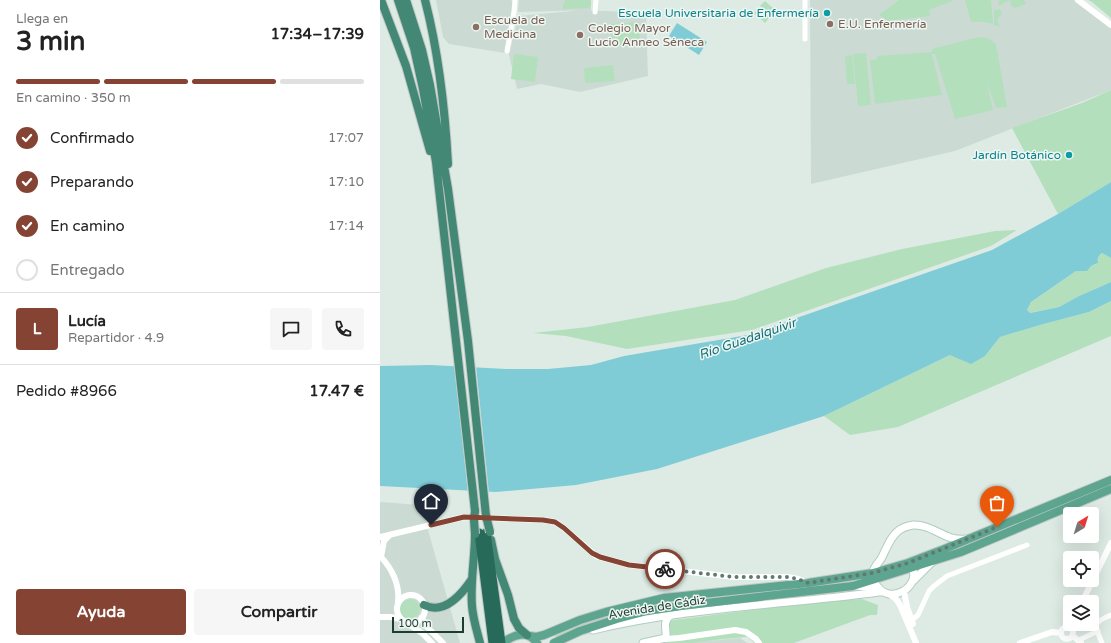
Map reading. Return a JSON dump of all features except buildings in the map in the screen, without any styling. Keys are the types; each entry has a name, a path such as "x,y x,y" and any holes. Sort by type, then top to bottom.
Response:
{"highway":[{"path":"398,0 414,48 431,128 475,511 482,533 494,643"},
{"path":"406,0 422,50 430,85 452,214 468,341 486,516 474,558 472,579 474,619 480,643"},
{"path":"426,0 437,54 446,125 449,175 448,189"},
{"path":"384,3 391,30 406,66 428,142 438,184"},
{"path":"380,21 386,24 391,30"},
{"path":"482,533 493,551 508,594 514,618 519,628 529,636"},
{"path":"424,605 437,608 450,602 461,594 472,579"},
{"path":"493,623 501,643"}],"main road":[{"name":"Avenida de Cádiz","path":"910,566 968,539 1111,480"},
{"name":"Avenida de Cádiz","path":"853,586 873,577 910,566 932,562 961,552 1111,489"},
{"name":"Avenida de Cádiz","path":"873,577 892,537 899,530 907,526 915,525 924,527 954,540 968,539"},
{"path":"873,577 884,591 898,593 904,591 932,562"},
{"path":"910,566 914,575 912,582"},
{"name":"Avenida de Cádiz","path":"501,643 517,635 536,637 544,635 580,620 664,598 873,577"},
{"name":"Avenida de Cádiz","path":"557,641 597,625 646,611 853,586 884,591"},
{"name":"Avenida de Cádiz","path":"557,641 598,629 672,614 884,591"},
{"name":"Avenida de Cádiz","path":"758,605 771,598 787,594"},
{"path":"664,635 666,620 672,614"},
{"path":"646,619 657,621 661,626 664,635"},
{"path":"643,643 664,635"},
{"path":"529,636 537,643"}],"street":[{"path":"507,51 515,0"},
{"path":"595,12 596,0"},
{"path":"805,0 805,39"},
{"path":"1078,0 1111,25"},
{"path":"380,537 464,517 543,520 555,522 592,553 600,557 636,566 743,577 788,577 808,583"},
{"path":"391,534 384,541 380,557 389,568 401,591 409,595 417,596 423,602 424,611 422,617 416,622"},
{"path":"1085,595 1111,543"},
{"path":"912,620 918,615 929,591 947,576 1027,545"},
{"path":"398,586 397,613 403,621 422,633 432,643"},
{"path":"884,591 896,599 900,605 916,643"},
{"path":"904,591 904,597 920,643"},
{"path":"382,617 390,613 404,596 409,595"},
{"path":"1099,620 1111,615"},
{"path":"382,617 416,622 425,625"},
{"path":"422,617 425,625 443,643"},
{"path":"664,635 683,638 735,630 746,632 759,643"},
{"path":"1063,630 1061,633 1064,641 1069,640 1073,636 1073,631"},
{"path":"1073,636 1080,642 1098,631 1102,643"},
{"path":"1020,643 1052,632 1061,633"}],"shaded area":[{"name":"Escuela de Medicina","path":"436,0 511,0 513,3 505,53 449,44 443,37"},
{"path":"519,0 591,0 591,10 518,12"},
{"path":"810,0 1073,0 1081,3 1111,27 1111,90 955,151 811,184"},
{"name":"Colegio Mayor Lucio Anneo Séneca","path":"584,10 646,13 648,76 580,92 541,84 517,89 509,55 518,16"},
{"path":"380,502 421,505 460,643 380,643"},
{"path":"740,638 747,643 686,643"}],"green space":[{"path":"565,0 591,0 591,5 589,8 562,9"},
{"path":"899,0 952,1 929,10 930,16 888,21 879,15"},
{"path":"965,0 991,0 993,24 971,22"},
{"path":"999,0 1010,0 998,6"},
{"path":"1010,0 1024,0 1026,4 1015,8 1011,6"},
{"path":"1088,0 1111,0 1111,18 1092,2"},
{"path":"765,1 775,10 771,15 760,6"},
{"path":"994,6 995,10 1000,9 1002,14 997,19 1000,27 994,25"},
{"path":"759,8 769,18 765,23 754,13"},
{"path":"639,22 640,43 612,45 610,24"},
{"path":"983,37 996,44 1007,107 996,108 987,83 993,110 955,119 935,54 932,54 942,95 875,104 870,60 877,59 877,56 932,52 932,49"},
{"path":"866,53 871,105 858,106 853,54"},
{"path":"514,54 538,57 535,82 511,79"},
{"path":"852,55 855,84 847,84 845,56"},
{"path":"613,65 615,81 585,83 584,68"},
{"name":"Jardín Botánico","path":"1111,90 1111,182 1058,214 1012,128 1082,103"},
{"path":"1017,230 991,246 752,330 627,349 566,336 533,333 588,327 735,300 826,268 902,249 995,231"},
{"path":"1102,253 1111,258 1111,282 1079,296 1059,307 1029,313 1027,310 1031,302 1076,271 1086,271 1091,266 1097,264 1098,258"},
{"path":"1111,301 1111,336 898,427 850,435 824,416 950,355 985,356 1000,337 1089,312"},
{"path":"863,577 864,580 856,582 636,610 584,625 556,638 554,634 596,617 657,602"},
{"path":"410,599 417,602 420,609 417,616 410,619 403,616 400,609 403,602"},
{"path":"862,599 878,605 877,615 870,615 794,643 755,643 747,637 692,643 667,643 666,621 816,602"}],"water":[{"path":"677,23 707,42 699,55 669,36"},
{"name":"Río Guadalquivir","path":"1111,182 1111,258 1102,253 1098,258 1098,263 1091,266 1087,271 1076,271 1031,302 1027,310 1030,313 1059,307 1079,296 1111,282 1111,301 1089,312 1000,337 985,356 971,364 950,355 824,416 657,469 576,485 496,492 380,486 380,366 431,365 506,369 548,369 591,365 624,356 748,335 992,250 1058,214"}],"pier":[{"path":"454,364 476,366 489,494 468,493"}],"way so far":[{"path":"665,569 734,577 788,577 804,580 808,583 872,573 908,563 997,527"}],"place":[{"name":"Escuela Universitaria de Enfermería","path":"827,13"},
{"name":"E.U. Enfermería","path":"830,24"},
{"name":"Escuela de Medicina","path":"476,27"},
{"name":"Colegio Mayor Lucio Anneo Séneca","path":"580,35"},
{"name":"Jardín Botánico","path":"1069,155"}],"route":[{"path":"431,525 464,517 543,520 555,522 596,556 629,565 665,569"}]}
